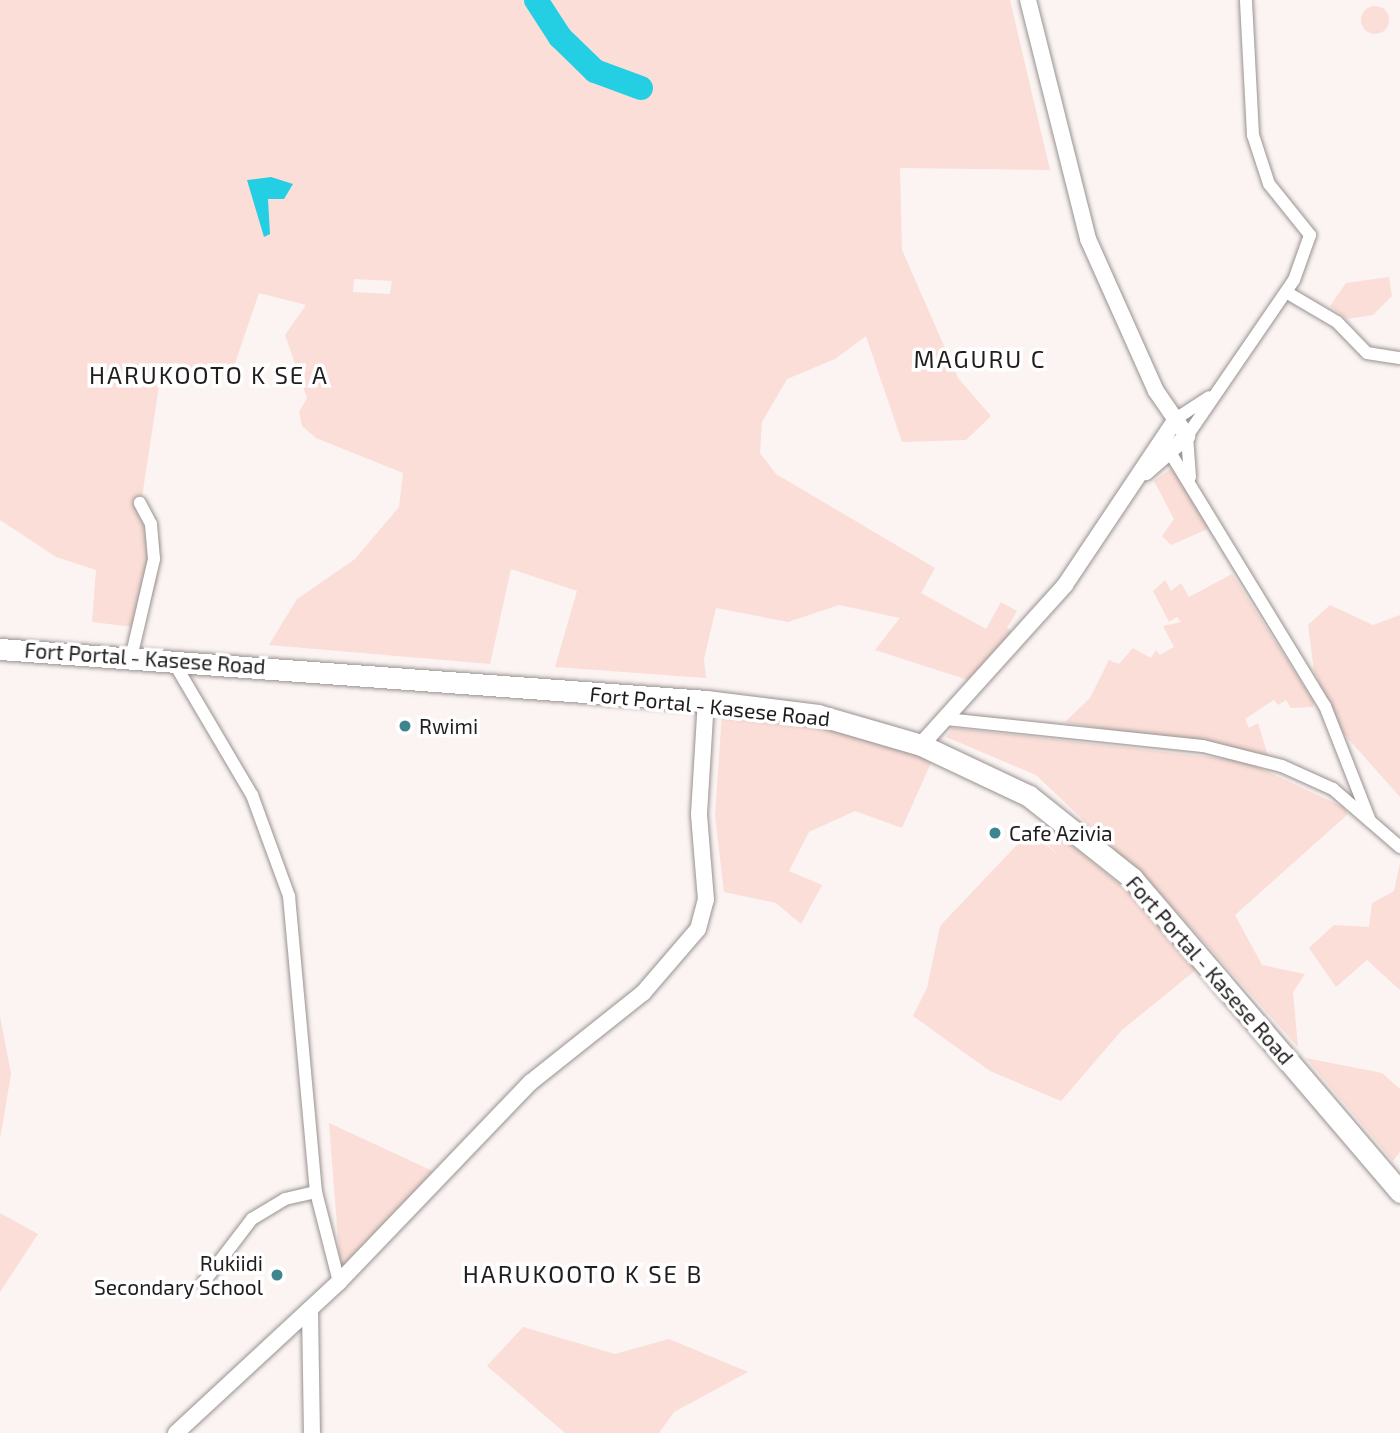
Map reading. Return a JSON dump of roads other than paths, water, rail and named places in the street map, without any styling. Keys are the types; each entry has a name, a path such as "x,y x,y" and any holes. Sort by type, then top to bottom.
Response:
{"highway":[{"name":"Fort Portal - Kasese Road","path":"0,649 706,701 818,715 921,745 1029,796 1132,878 1400,1192"}],"street":[{"path":"1028,0 1088,239 1156,391 1187,436 1190,477"},
{"path":"1146,472 1171,454 1187,436 1209,397 1286,292 1310,235 1269,184 1253,135 1246,0"},
{"path":"1286,292 1337,322 1367,353 1400,358"},
{"path":"1156,391 1161,436 1171,454 1190,477 1231,560 1325,706 1370,821"},
{"path":"921,745 1053,601 1146,472 1161,436 1177,418 1209,397"},
{"path":"131,658 155,559 141,503"},
{"path":"172,660 252,795 289,896 316,1192 339,1282"},
{"path":"176,1433 339,1282 507,1105 643,993 698,929 706,900 699,814 706,701"},
{"path":"946,719 1203,746 1282,766 1333,789 1400,847"},
{"path":"1384,833 1400,835"},
{"path":"203,1283 252,1219 285,1199 316,1192"},
{"path":"310,1309 312,1433"}],"water":[{"path":"271,177 293,184 284,199 268,199 270,234 264,237 247,180"}],"waterway":[{"path":"536,0 560,37 595,71 641,88"}],"place":[{"name":"Rwimi","path":"405,726"},
{"name":"Cafe Azivia","path":"995,833"},
{"name":"Rukiidi Secondary School","path":"277,1275"}],"district":[{"name":"MAGURU C","path":"980,359"},
{"name":"HARUKOOTO K SE A","path":"209,375"},
{"name":"HARUKOOTO K SE B","path":"583,1274"}]}
